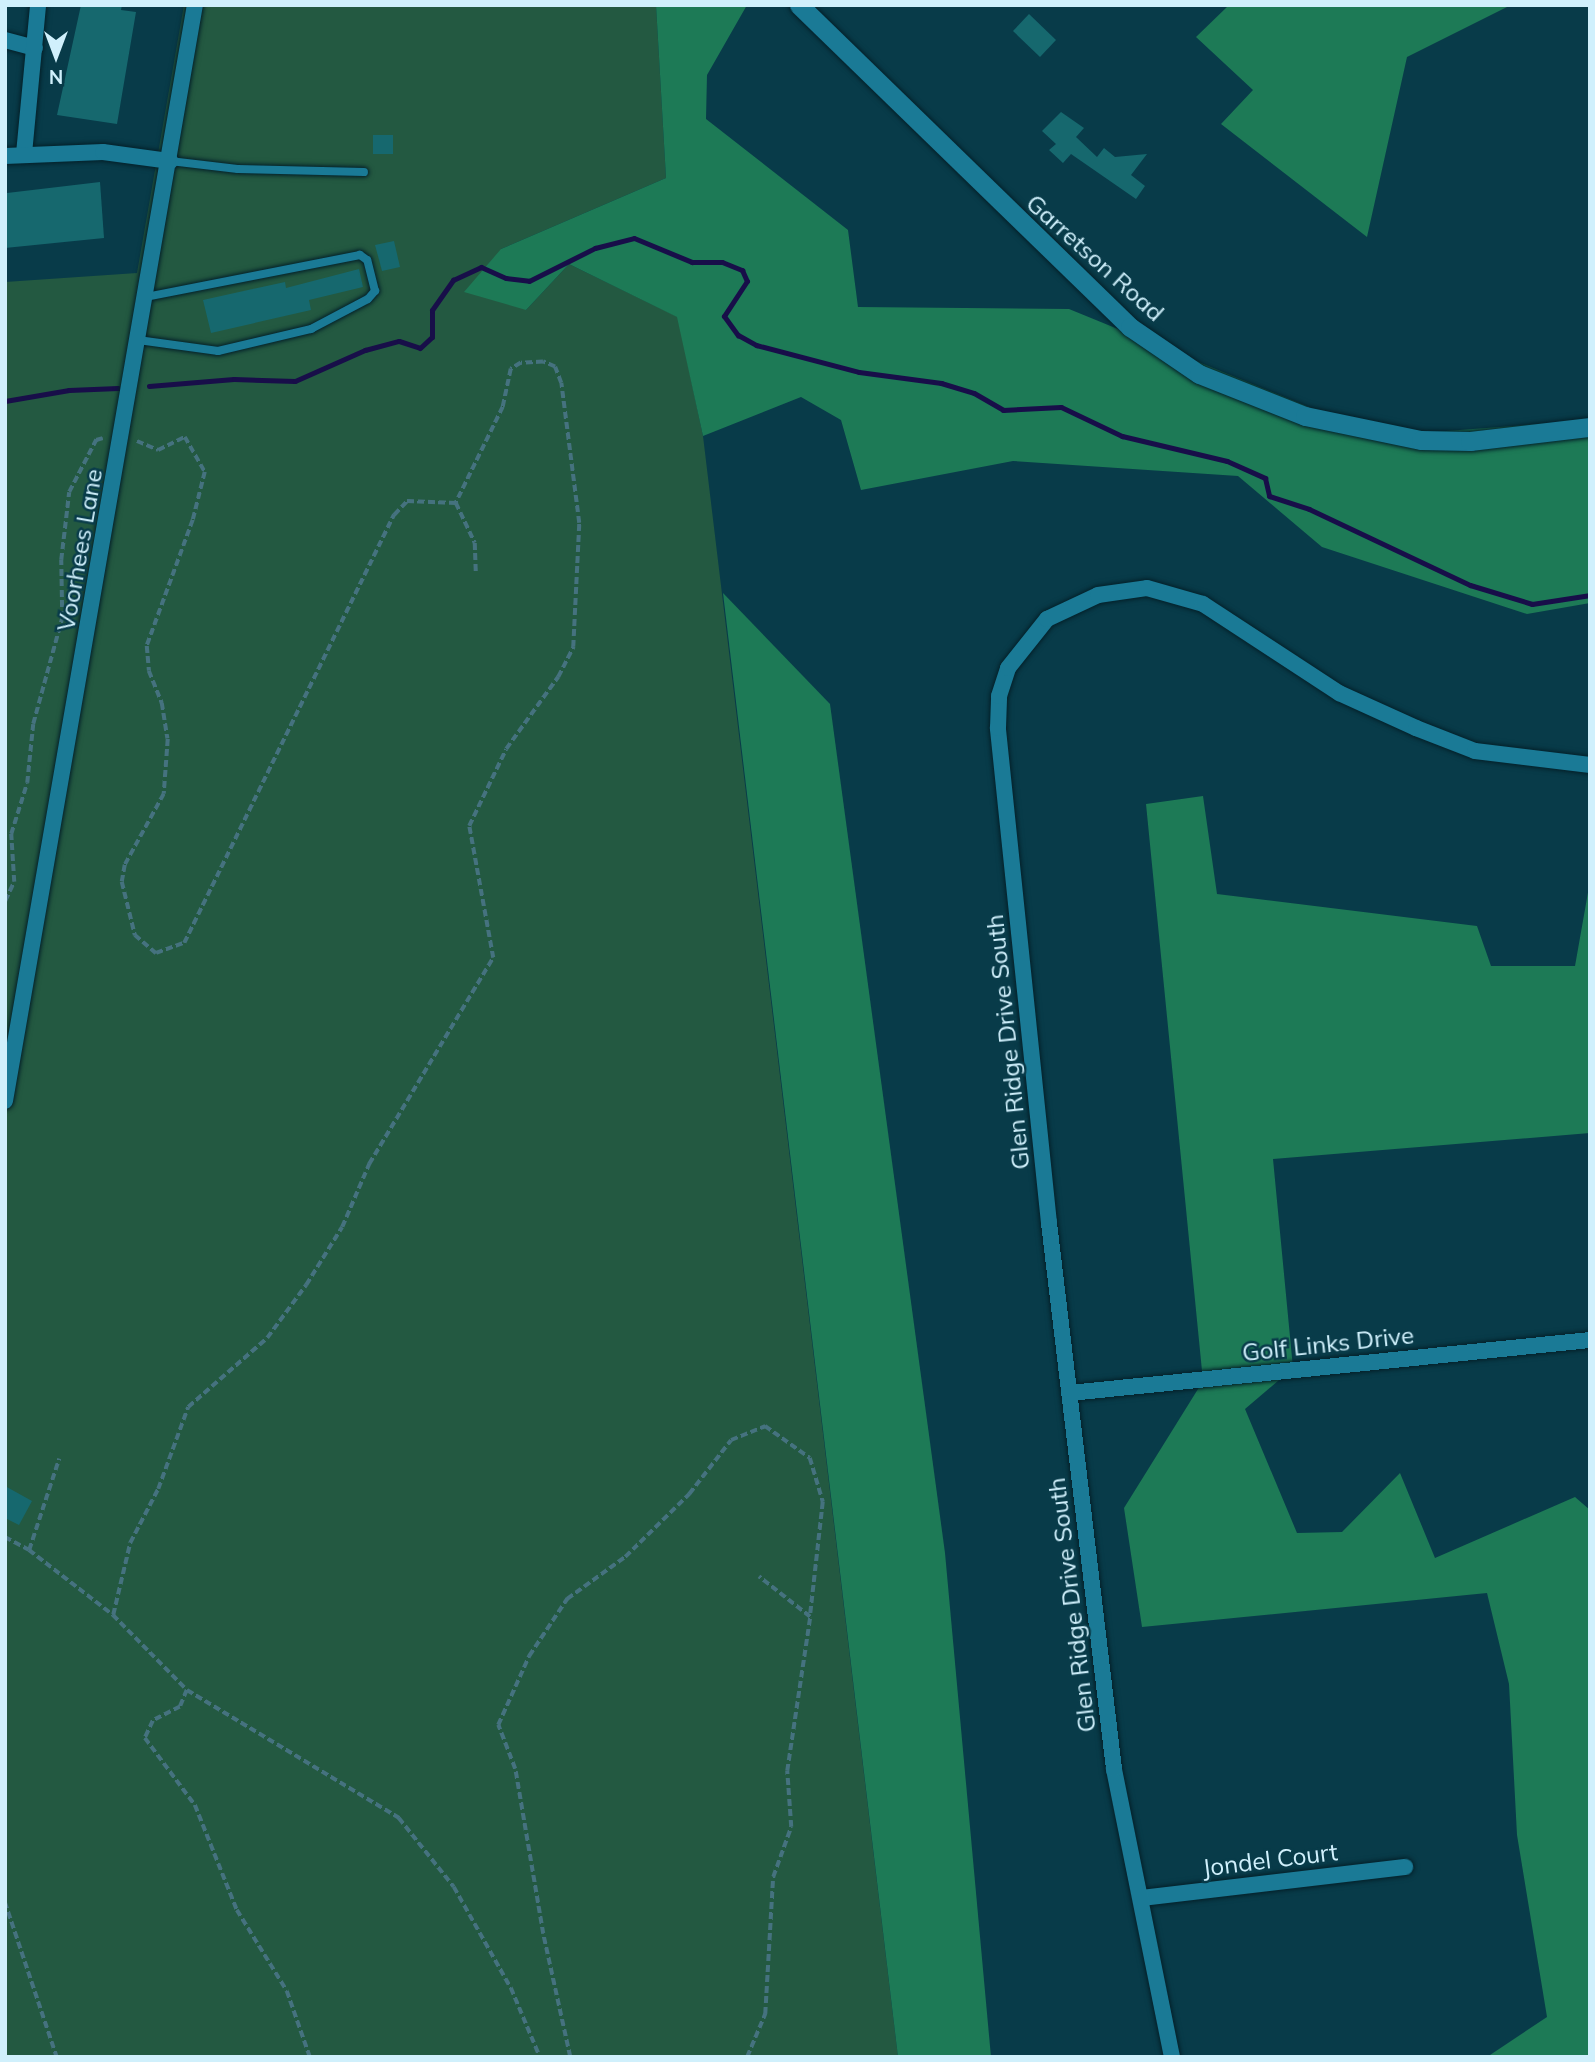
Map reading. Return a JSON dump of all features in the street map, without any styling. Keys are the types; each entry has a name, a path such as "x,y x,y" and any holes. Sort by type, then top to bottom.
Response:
{"street":[{"path":"24,154 38,5"},
{"name":"Voorhees Lane","path":"5,1101 195,5"},
{"name":"Garretson Road","path":"799,5 1130,327 1199,374 1305,416 1421,440 1470,441 1590,427"},
{"path":"5,40 35,48"},
{"path":"5,156 103,152 170,161"},
{"name":"Glen Ridge Drive South","path":"1172,2057 1114,1769 998,728 999,696 1008,668 1047,619 1098,595 1122,588 1172,593 1203,604 1339,693 1416,728 1475,751 1590,765"},
{"name":"Golf Links Drive","path":"1070,1393 1590,1340"},
{"name":"Jondel Court","path":"1141,1898 1405,1867"}],"lane":[{"path":"170,161 238,169 364,172"},
{"path":"138,340 218,351 311,329 368,299 374,291 367,260 360,255 145,297"}],"path":[{"path":"113,1615 130,1543 158,1489 188,1407 267,1338 306,1285 342,1227 369,1164 493,958 469,826 506,748 558,677 573,647 579,523 555,367 521,362 511,369 503,407 456,503"},
{"path":"5,901 14,883 11,834 27,783 33,724 62,618 61,560 69,492 96,440 122,434 158,450 185,437 205,472 193,520 147,646 149,671 162,703 168,739 164,794 125,865 122,882 135,935 156,953 184,943 394,515 407,501 456,503"},
{"path":"456,503 475,544 476,573"},
{"path":"570,2057 543,1934 515,1769 498,1725 529,1656 567,1600 625,1558 690,1494 731,1440 765,1426 810,1458 823,1502 810,1617 787,1771 791,1826 773,1877 765,2014 747,2057"},
{"path":"29,1550 59,1459"},
{"path":"5,1538 29,1550 113,1615 187,1690 399,1818 454,1887 511,1989 540,2057"},
{"path":"759,1577 810,1617"},
{"path":"187,1690 180,1707 153,1721 145,1738 195,1805 237,1910 286,1991 310,2057"},
{"path":"5,1902 57,2057"}],"green space":[{"path":"184,5 656,5 666,178 501,249 526,310 569,264 678,317 703,436 898,2057 5,2057 5,282 137,273"},
{"path":"656,5 747,5 707,75 706,119 848,230 858,307 1069,309 1380,436 1590,420 1590,603 1527,614 1322,547 1238,476 1013,461 861,490 841,420 801,397 703,436 677,317 569,264 526,310 464,292 501,249 666,178"},
{"path":"1229,5 1511,5 1407,57 1367,237 1221,124 1253,90 1196,37"},
{"path":"723,593 830,704 945,1553 991,2057 898,2057"},
{"path":"1203,796 1217,894 1477,926 1491,966 1575,966 1590,881 1590,1133 1273,1159 1293,1368 1245,1409 1297,1533 1342,1532 1400,1473 1435,1558 1575,1497 1590,1510 1590,2057 1487,2057 1547,2017 1517,1835 1509,1684 1487,1593 1142,1627 1124,1508 1203,1381 1146,804"}],"building":[{"path":"81,5 122,5 121,10 136,12 117,124 57,115"},
{"path":"1029,14 1056,40 1040,57 1013,31"},
{"path":"1061,112 1084,128 1076,137 1097,157 1104,148 1115,157 1147,154 1131,175 1145,186 1136,199 1071,154 1063,163 1049,150 1056,144 1042,131"},
{"path":"373,135 393,135 393,154 373,154"},
{"path":"100,182 104,238 5,248 7,193"},
{"path":"394,241 400,267 382,271 375,245"},
{"path":"359,269 363,287 309,300 311,310 211,333 203,300 285,282 286,288"},
{"path":"5,1486 32,1501 19,1525 5,1518"}],"waterway":[{"path":"149,386 234,379 295,381 365,350 399,341 420,348 432,337 432,310 453,280 481,267 506,278 529,281 595,248 634,238 692,262 722,262 742,270 747,281 724,316 738,335 756,345 859,372 941,383 974,393 1003,410 1061,407 1122,436 1227,461 1265,478 1269,496 1309,509 1470,585 1532,604 1590,595"},
{"path":"5,401 69,390 118,388"}]}
